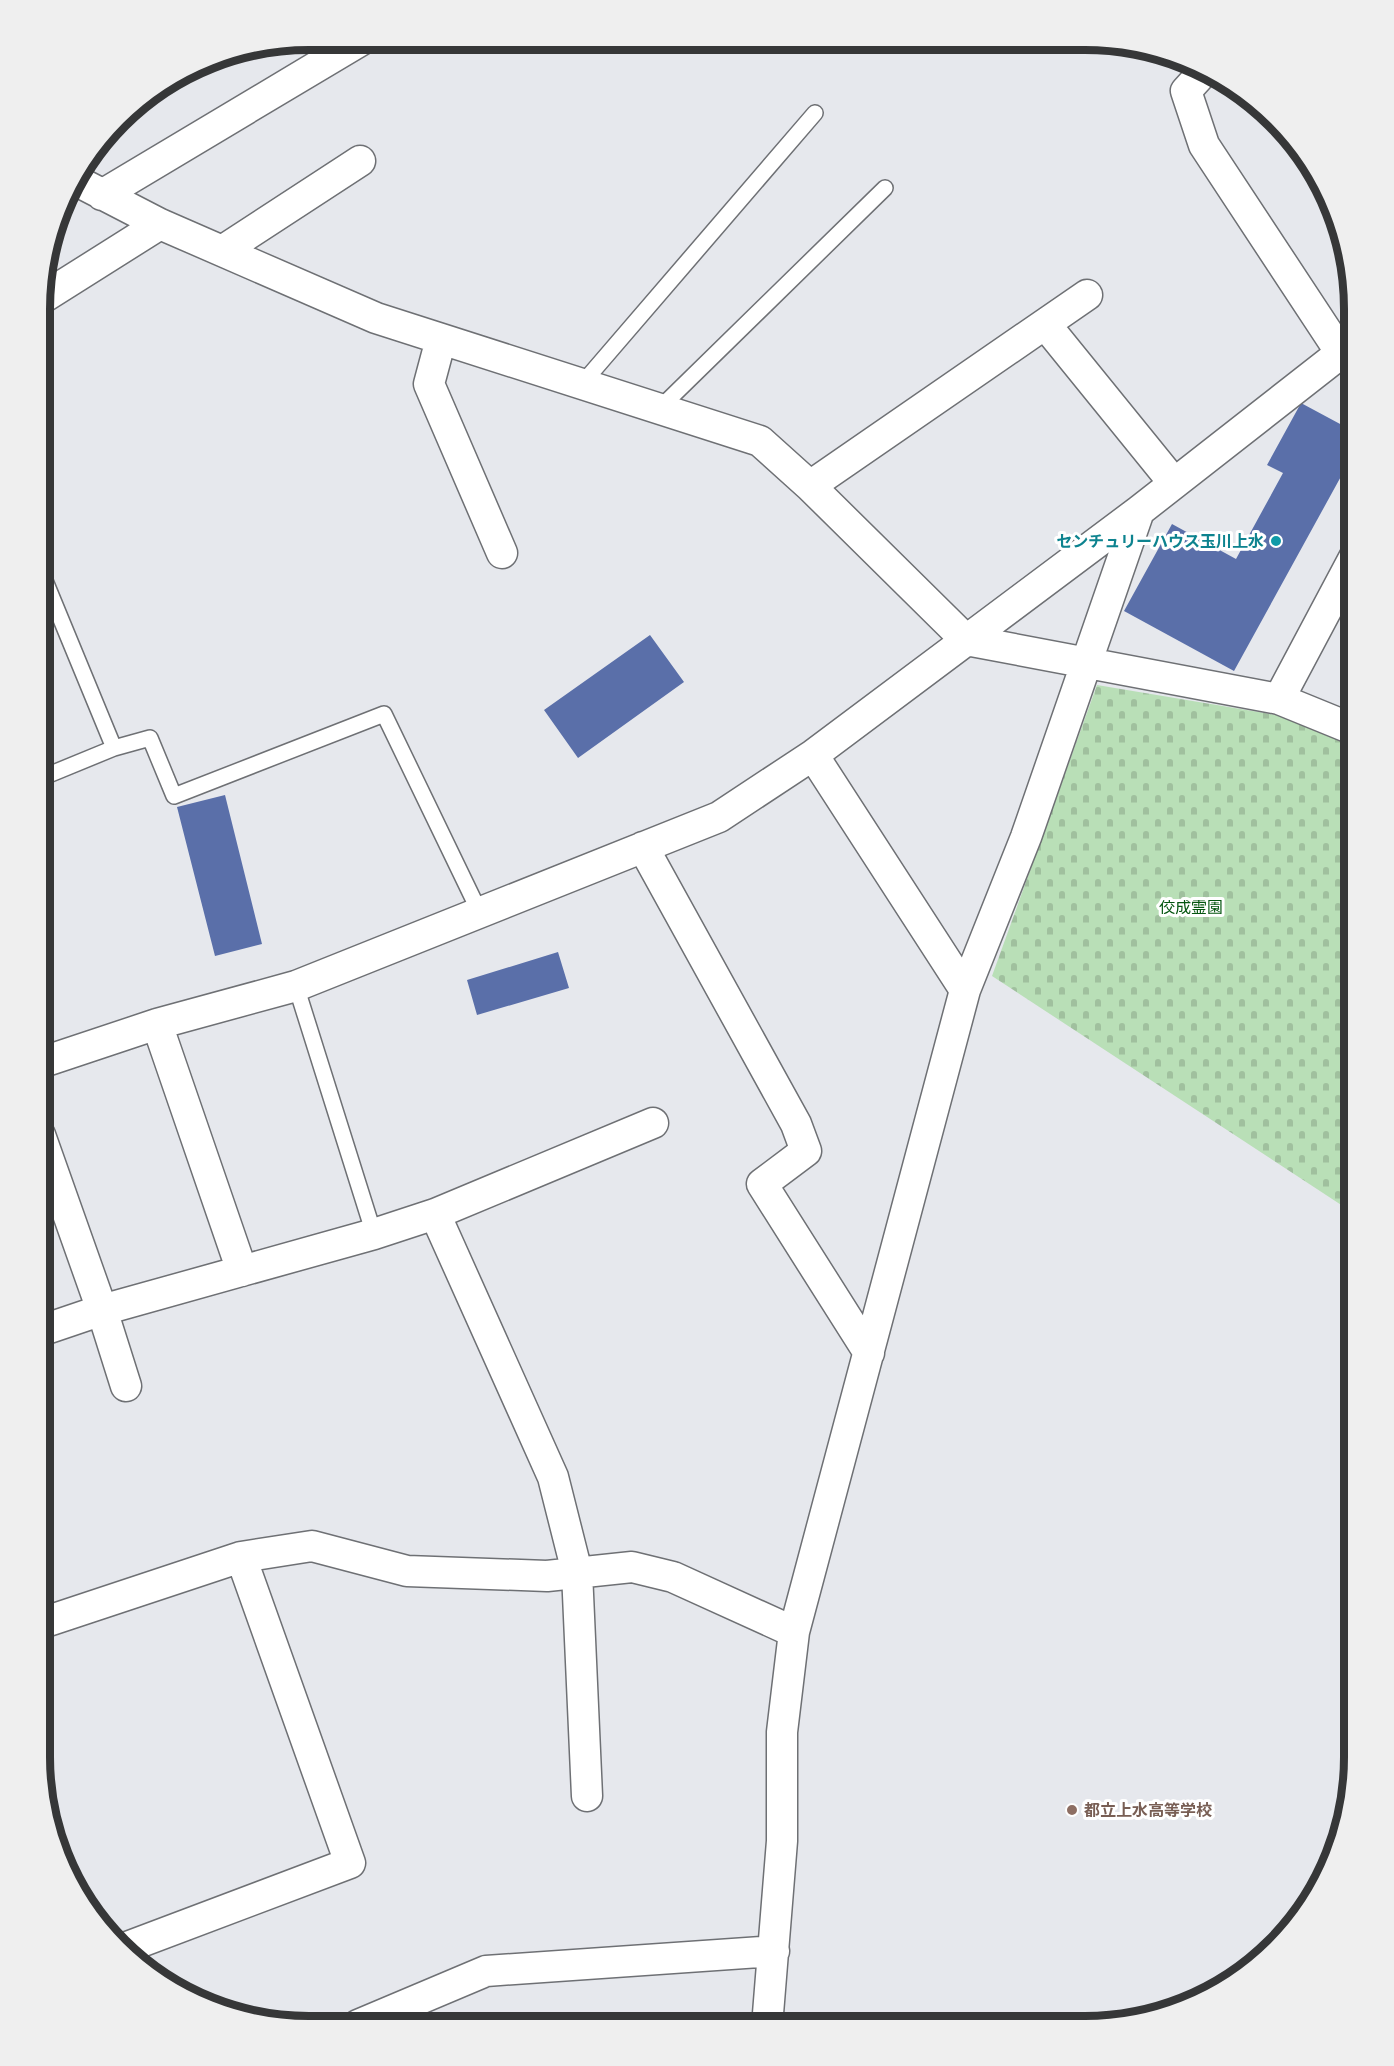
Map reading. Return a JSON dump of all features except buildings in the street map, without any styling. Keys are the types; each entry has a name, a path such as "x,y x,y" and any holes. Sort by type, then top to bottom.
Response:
{"street":[{"path":"102,195 345,50"},
{"path":"1200,76 1186,91 1204,145 1345,345"},
{"path":"222,251 360,161"},
{"path":"81,184 160,224 376,318 760,441 810,486 966,640 1279,699 1345,726"},
{"path":"50,293 160,224"},
{"path":"810,486 1087,295"},
{"path":"1045,324 1174,483"},
{"path":"441,339 429,384 501,553"},
{"path":"50,1060 157,1024 296,986 719,817 813,755 1345,356"},
{"path":"768,2016 782,1841 782,1732 794,1632 965,990 1026,837 1140,511"},
{"path":"1279,699 1345,575"},
{"path":"813,755 965,990"},
{"path":"643,848 796,1124 806,1151 762,1184 869,1353"},
{"path":"157,1024 242,1271"},
{"path":"50,1328 102,1310 374,1234 435,1214 653,1123"},
{"path":"50,1163 102,1310 126,1386"},
{"path":"435,1214 553,1477 577,1572 587,1796"},
{"path":"50,1620 241,1557 312,1546 407,1571 547,1576 632,1567 673,1577 794,1632"},
{"path":"131,1946 350,1863 241,1557"},
{"path":"379,2016 486,1971 774,1951"}],"lane":[{"path":"581,385 815,113"},
{"path":"658,410 885,188"},
{"path":"50,593 114,748"},
{"path":"50,774 114,748 150,738 174,796 384,714 480,913"},
{"path":"296,986 374,1234"}],"green space":[{"name":"佼成霊園","path":"1097,685 1282,716 1345,742 1345,1207 992,976"}],"place":[{"name":"センチュリーハウス玉川上水","path":"1276,541"},
{"name":"都立上水高等学校","path":"1072,1810"}]}
